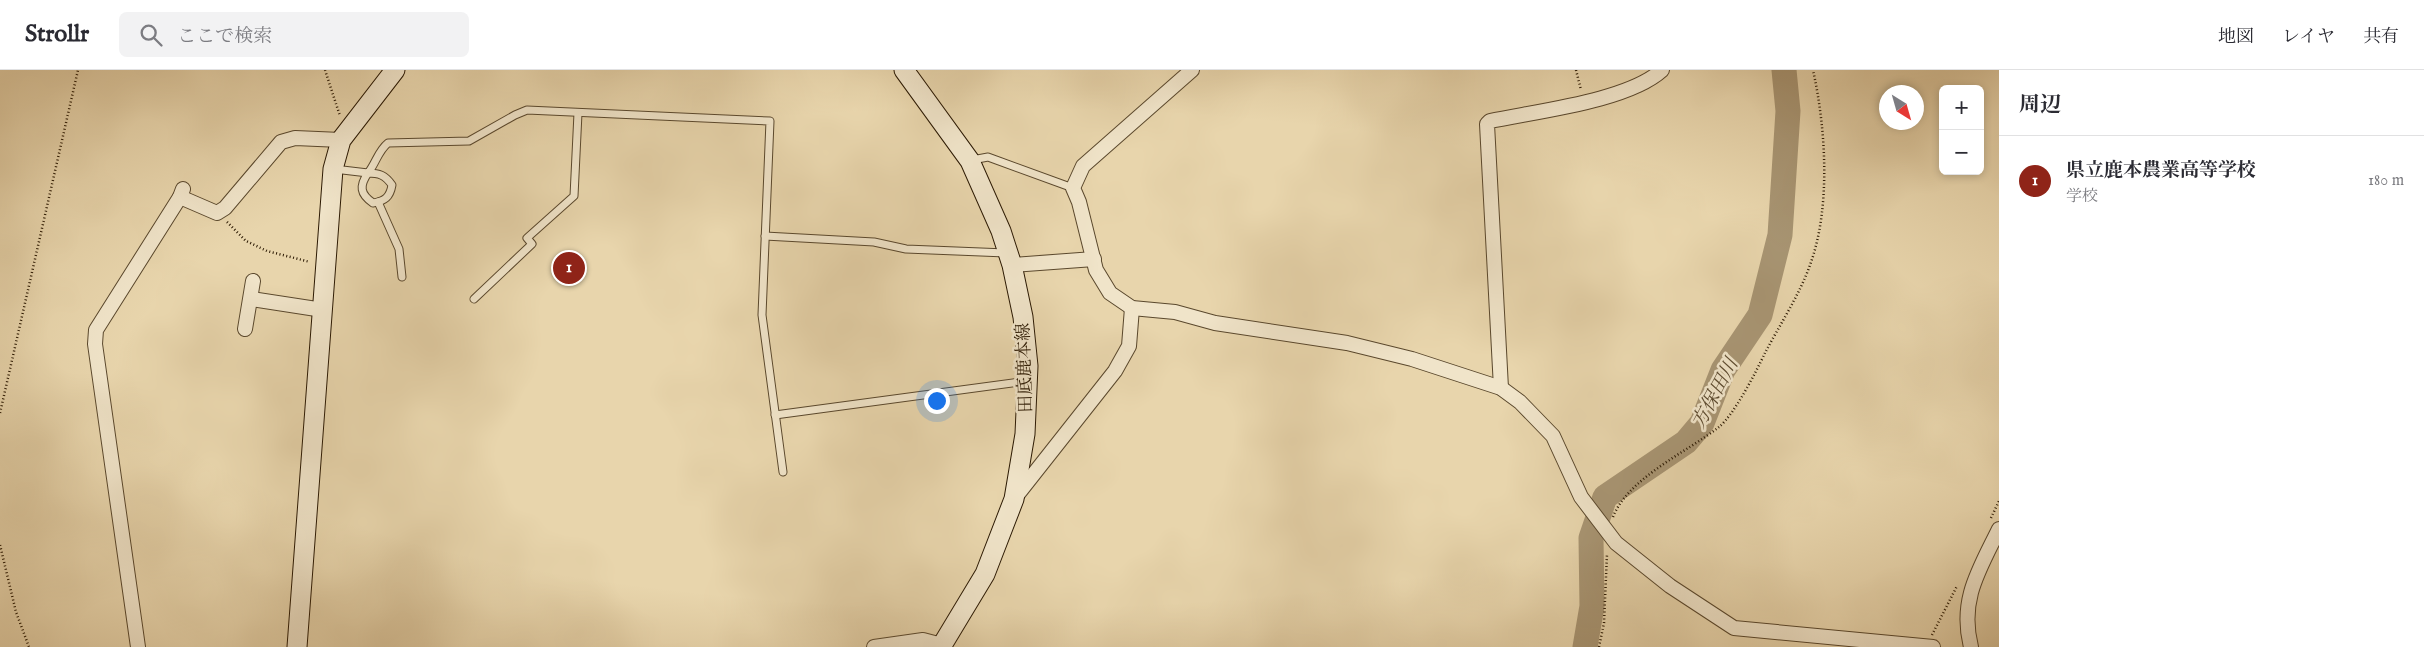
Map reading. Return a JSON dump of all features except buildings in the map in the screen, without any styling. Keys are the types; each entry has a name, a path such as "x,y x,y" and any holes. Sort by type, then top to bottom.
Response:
{"main road":[{"path":"297,647 333,168 344,137 395,70"},
{"name":"田底鹿本線","path":"904,70 970,161 1001,230 1010,259 1023,317 1027,380 1025,434 1014,500 985,574 941,646"}],"street":[{"path":"1192,70 1083,166 1073,188 1079,202 1096,270 1110,293 1132,308 1175,312 1215,323 1347,343 1412,359 1501,388 1520,402 1553,436 1581,497 1616,543 1670,586 1734,628 1790,640 1933,647"},
{"path":"1501,388 1486,124 1490,121 1582,102 1627,89 1654,78 1662,70"},
{"path":"138,647 95,344 96,330 181,193 217,213 225,208 280,142 295,138 344,137"},
{"path":"1010,259 1094,259"},
{"path":"245,329 252,299 253,281"},
{"path":"252,299 323,310"},
{"path":"1014,500 1115,371 1128,346 1132,308"},
{"path":"1971,647 1966,628 1966,606 1978,573 1999,529"},
{"path":"874,647 923,640 941,646"}],"lane":[{"path":"333,168 368,173 378,173 387,178 392,185 390,195 383,201 373,203 366,199 361,190 361,183 368,173 375,165 381,148 388,143 469,141 527,110 770,121 762,315 783,472"},
{"path":"474,299 532,244 527,238 574,196 578,112"},
{"path":"970,161 988,156 1073,188"},
{"path":"378,202 399,249 402,276"},
{"path":"766,236 874,242 906,249 1010,259"},
{"path":"775,415 1027,380"}],"path":[{"path":"0,412 78,70"},
{"path":"325,70 344,137"},
{"path":"1576,70 1582,102"},
{"path":"1598,647 1604,624 1608,533 1617,507 1634,488 1721,426 1749,384 1810,266 1818,236 1826,164 1813,70"},
{"path":"217,213 246,241 268,251 327,265"},
{"path":"0,545 14,604 29,647"}],"waterway":[{"name":"方保田川","path":"1585,647 1592,606 1591,538 1605,497 1686,442 1702,423 1723,370 1760,315 1780,235 1788,111 1784,70"}],"place":[{"name":"県立鹿本農業高等学校","path":"569,268"}]}
